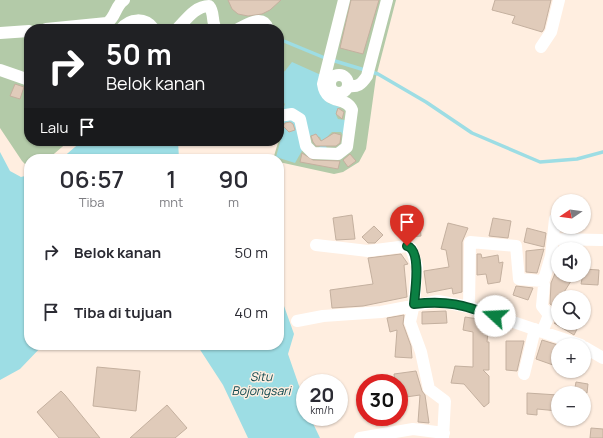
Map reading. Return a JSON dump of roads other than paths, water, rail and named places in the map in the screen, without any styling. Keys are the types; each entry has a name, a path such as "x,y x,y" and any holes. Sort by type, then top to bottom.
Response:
{"street":[{"path":"97,24 107,23 113,20 120,2 124,0"},
{"path":"284,115 292,114 300,119 306,146 313,153 332,155 343,152 347,147 352,110 347,103 330,98 324,90 323,84 344,0"},
{"path":"348,86 357,87 362,84 368,72 387,0"},
{"path":"541,47 551,32 559,0"},
{"path":"182,24 197,9 203,6 209,6 212,10 214,24"},
{"path":"128,24 133,21 142,20 150,24"},
{"path":"247,24 253,21 259,21 266,24"},
{"path":"0,33 24,31"},
{"path":"0,70 24,78"},
{"path":"524,374 538,330 549,315 542,306 543,283 549,265 554,234"},
{"path":"553,239 600,240"},
{"path":"470,307 470,242 516,246 519,279 543,283"},
{"path":"316,245 368,251 409,246 413,252 417,266 414,307 410,322 419,345 429,390 445,401 443,435 413,429 360,438"},
{"path":"297,320 323,316 381,312 414,307 438,301 470,307 561,338"},
{"path":"591,351 603,358"}],"water":[{"path":"292,62 321,75 319,91 328,103 340,107 336,111 336,114 338,119 345,120 346,139 341,132 332,132 326,141 328,151 318,150 322,142 320,137 311,135 295,163 284,160 284,154 277,154 279,146 284,146 285,71"},
{"path":"76,146 178,146 179,154 67,154"},
{"path":"0,152 10,171 21,177 24,176 24,350 38,350 20,369 0,380"},
{"name":"Situ Bojongsari","path":"284,306 294,334 288,354 296,377 296,426 314,426 320,438 248,438 223,385 200,350 284,350"}],"waterway":[{"path":"284,41 325,58 378,74 426,102 472,133 540,162 577,159 603,152"}]}
